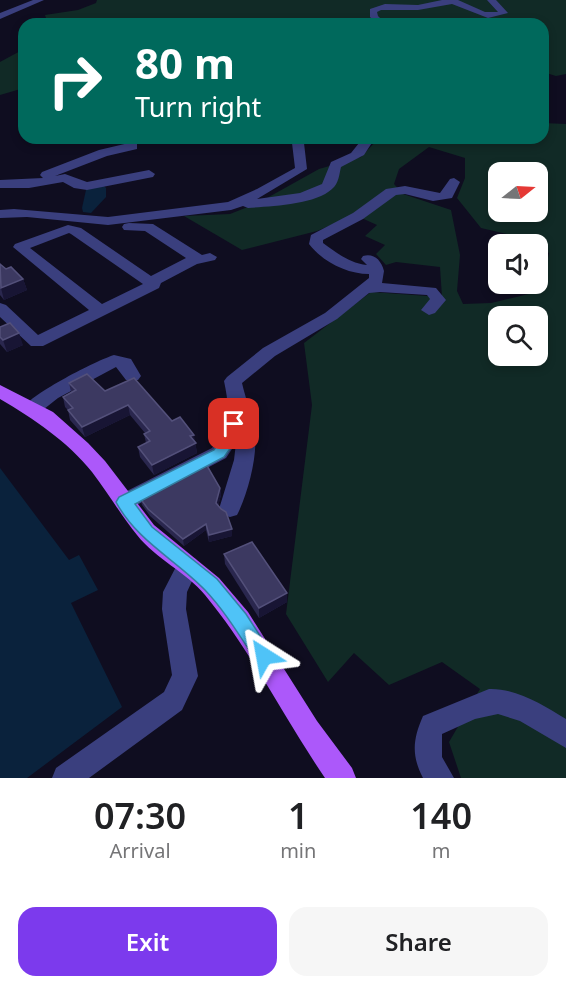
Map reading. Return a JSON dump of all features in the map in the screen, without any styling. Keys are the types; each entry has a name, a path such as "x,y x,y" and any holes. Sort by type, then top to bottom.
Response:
{"main road":[{"path":"0,391 32,408 81,448 146,531 211,585 240,620 308,730 342,778"}],"street":[{"path":"0,16 40,0"},
{"path":"377,18 373,10 380,7 422,8 450,1 465,4 481,14 504,13 491,0"},
{"path":"231,206 262,192 301,168 298,144"},
{"path":"77,225 302,197 327,187 333,178 335,165 353,158 362,151 366,144"},
{"path":"25,184 85,159 133,146"},
{"path":"0,184 25,184 65,178 87,186 149,174"},
{"path":"230,509 242,475 248,441 233,381 269,352 331,316 376,280 372,264 362,270 342,264 316,244 316,238 358,216 397,189 438,199 447,195 454,182"},
{"path":"0,214 20,211 77,225 148,227 203,258 150,283"},
{"path":"100,311 20,247 77,225 135,211"},
{"path":"0,308 20,329 37,342 153,285 77,225"},
{"path":"365,289 380,286 431,291 438,300 429,310"},
{"path":"32,408 52,394 114,361 125,363 132,376"},
{"path":"124,502 219,453 230,439 239,409"},
{"path":"66,778 173,701 185,676 174,609 175,592 188,566"},
{"path":"440,778 426,756 426,739 432,725 490,702 506,703 531,713 566,735"}],"green space":[{"path":"97,0 566,0 566,74 556,76 549,74 549,18 46,18 45,15 78,10 96,3"},
{"path":"18,52 18,90 0,95 0,62"},
{"path":"549,123 566,124 566,778 461,778 449,742 480,689 442,662 389,685 354,653 328,682 286,614 312,405 304,343 371,292 442,297 440,267 396,262 386,265 376,254 385,245 365,236 377,225 355,215 317,231 242,250 184,216 230,214 258,203 319,169 361,157 373,144 549,144","holes":["429,147 465,158 465,178 457,198 481,228 507,234 548,234 548,294 528,294 491,303 463,304 457,291 460,255 451,210 403,194 394,184 399,169"]}],"water":[{"path":"103,185 106,188 106,197 91,213 83,212 86,190"},
{"path":"0,468 69,560 79,555 98,590 71,603 122,707 27,778 0,778"}],"building":[{"path":"0,264 6,269 11,267 23,279 1,288"},
{"path":"10,323 19,333 3,340 0,337 0,327"},
{"path":"87,374 105,391 134,378 172,421 180,417 194,435 190,436 196,443 152,465 138,447 150,441 144,434 150,431 128,405 82,427 68,410 73,408 63,397 76,390 69,383"},
{"path":"206,464 220,488 216,503 226,512 232,529 209,535 206,524 183,539 148,509 140,498"},
{"path":"252,542 287,593 259,608 224,554"}],"route":[{"path":"234,424 230,439 219,453 124,502 146,531 211,585 240,620 264,656"}]}
